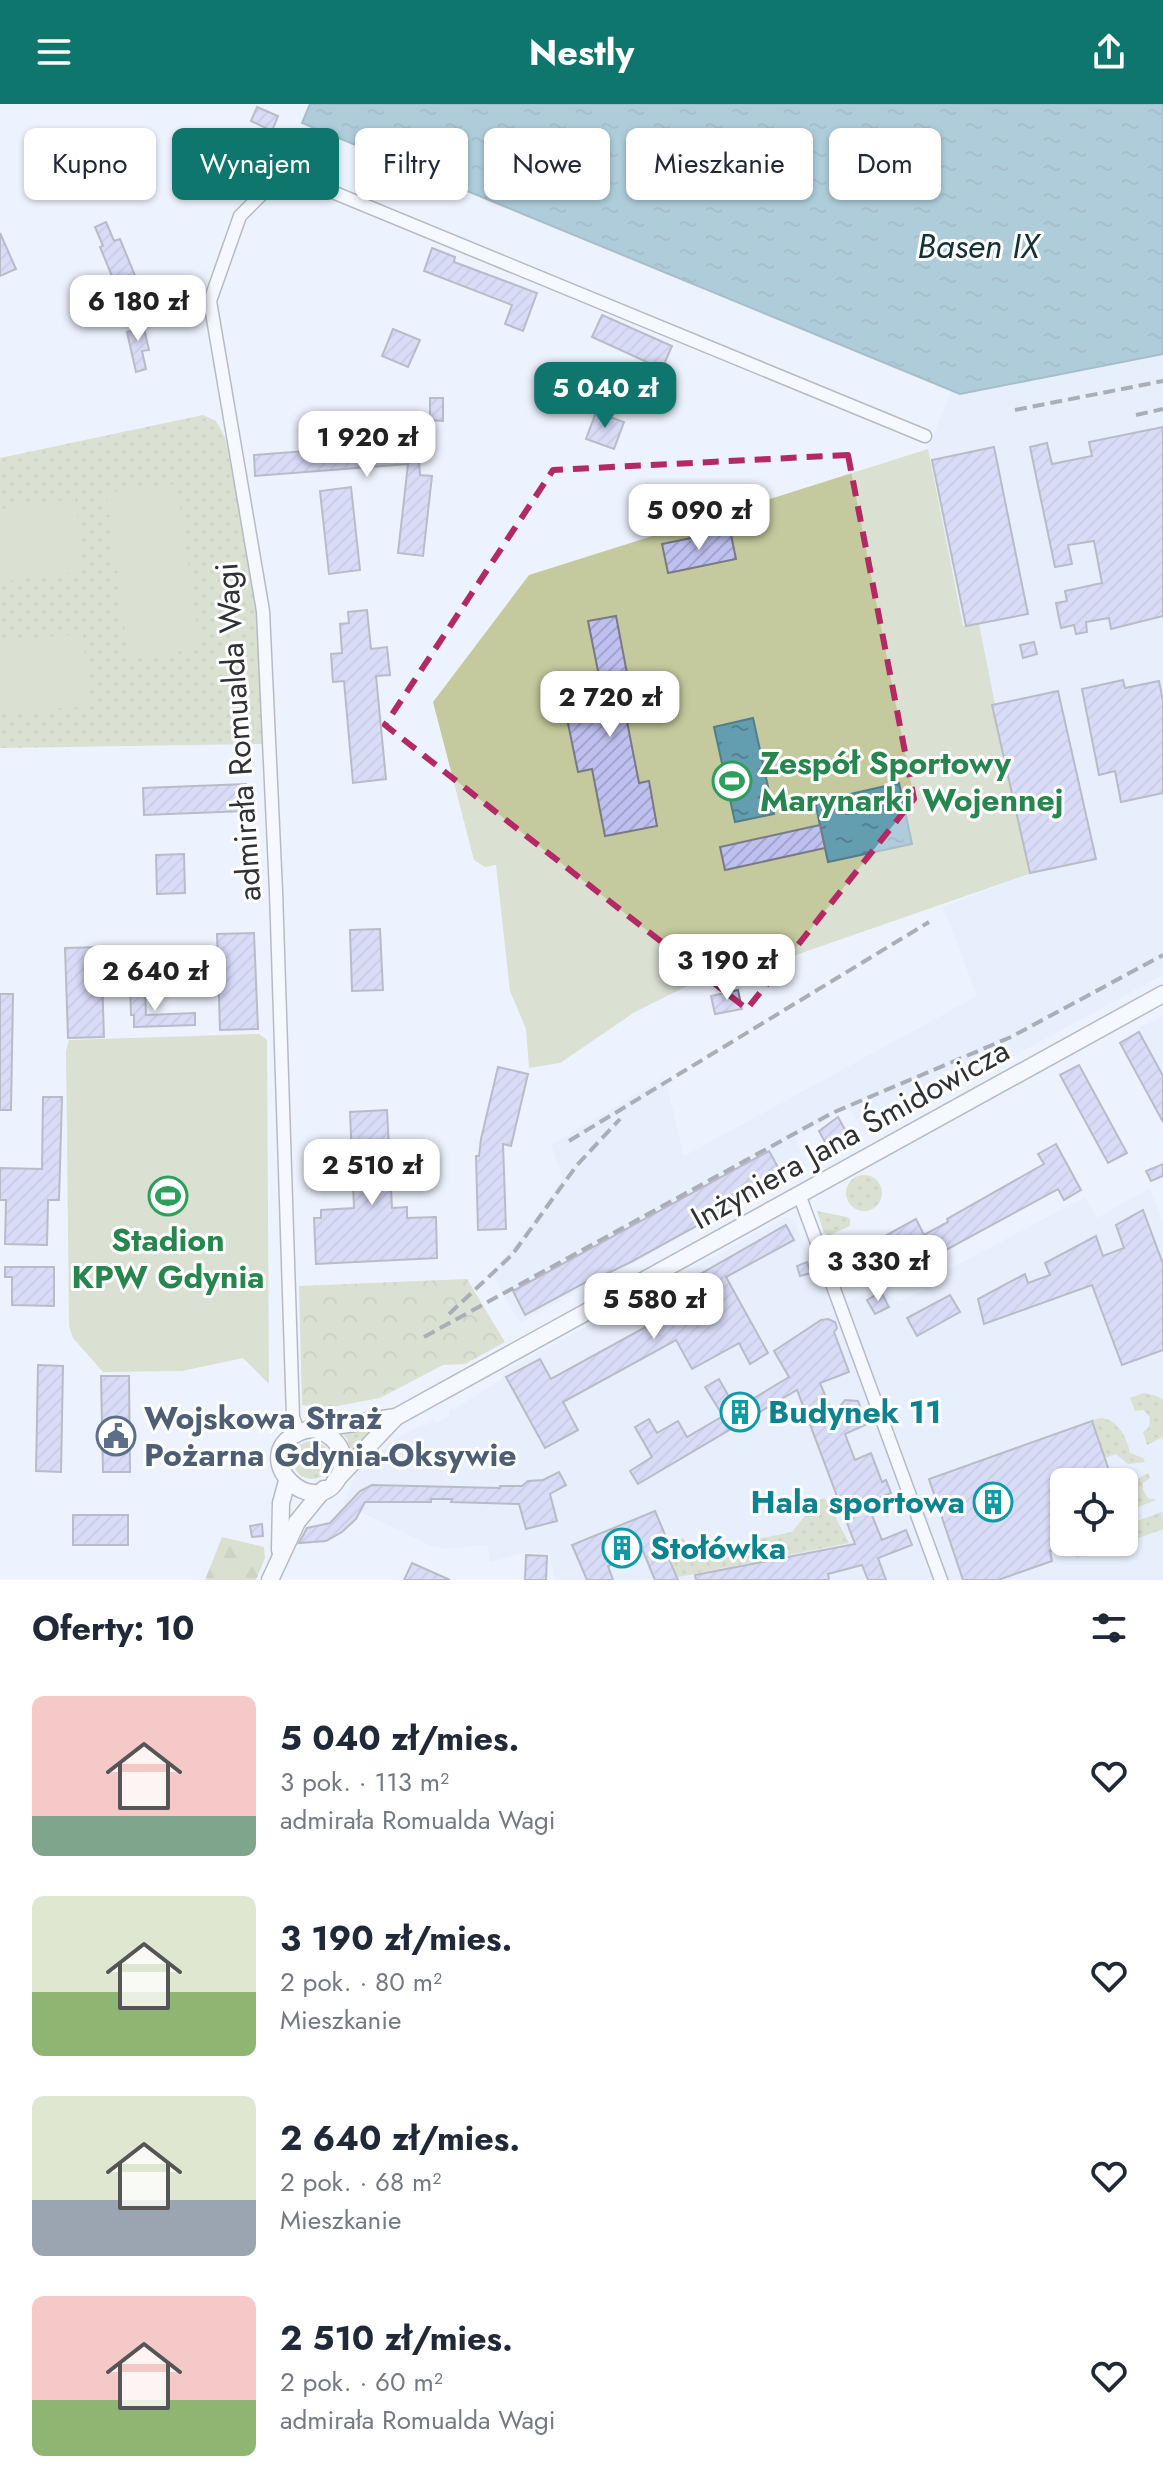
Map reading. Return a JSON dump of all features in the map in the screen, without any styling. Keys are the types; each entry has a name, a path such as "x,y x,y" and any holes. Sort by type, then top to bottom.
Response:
{"street":[{"name":"admirała Romualda Wagi","path":"306,1431 293,1417 276,891 263,611 210,301 240,216 284,172 925,436"},
{"name":"Inżyniera Jana Śmidowicza","path":"270,1580 297,1522 396,1417 1163,994"},
{"path":"799,1194 941,1580"},
{"name":"Inżyniera Jana Śmidowicza","path":"306,1431 396,1417"},
{"path":"306,1431 330,1435 341,1449 342,1466 330,1485 309,1492 287,1481 281,1472 281,1452 287,1440 306,1431"},
{"path":"280,1556 281,1503 287,1481"}],"highlighted area":[{"path":"848,455 914,799 747,1009 385,725 553,470"}],"shaded area":[{"path":"1163,354 1163,975 988,1070 986,1066 863,1133 850,1109 794,1137 808,1165 520,1323 491,1272 528,1230 563,1178 551,1145 665,1077 684,1156 977,996 943,907 1028,874 978,624 963,627 928,449 951,391 960,394"},
{"path":"1163,1016 1163,1074 1138,1029"},
{"path":"1148,1189 1152,1192 1163,1225 1163,1580 555,1580 549,1553 523,1553 490,1562 487,1545 446,1549 431,1546 343,1503 356,1474 394,1440 433,1419 437,1423 449,1416 449,1410 501,1380 503,1372 786,1217 794,1220 810,1260 835,1306 875,1291 882,1291 899,1302 924,1290 925,1282 1085,1197 1097,1218"}],"green space":[{"path":"203,415 216,421 225,437 246,543 259,632 262,744 0,748 0,458"},
{"name":"Zespół Sportowy Marynarki Wojennej","path":"928,449 963,626 979,624 1029,874 715,983 707,976 635,1012 560,1063 529,1068 526,1029 510,991 496,865 485,867 474,860 433,702 529,575"},
{"path":"177,484 200,649 129,658 106,493"},
{"path":"75,499 84,571 0,582 0,509"},
{"path":"83,634 89,706 0,713 0,641"},
{"name":"Stadion KPW Gdynia","path":"259,1034 267,1040 269,1384 243,1358 182,1371 103,1372 73,1338 69,1326 66,1051 69,1040"},
{"path":"864,1175 876,1181 882,1193 876,1205 864,1211 852,1205 846,1193 852,1181"},
{"path":"817,1211 847,1217 850,1226 828,1236 824,1233"},
{"path":"467,1279 505,1342 465,1364 443,1365 380,1398 321,1409 302,1405 299,1286"},
{"path":"1144,1393 1163,1400 1163,1437 1147,1445 1143,1432 1149,1427 1150,1417 1143,1410 1135,1411 1130,1398"},
{"path":"1102,1418 1118,1426 1130,1453 1143,1458 1145,1462 1128,1464 1116,1454 1104,1458 1091,1420"},
{"path":"382,1421 352,1454 347,1439 340,1431"},
{"path":"312,1441 325,1447 331,1460 325,1473 312,1479 299,1473 293,1460 299,1447"},
{"path":"1148,1473 1150,1478 1143,1483 1143,1490 1148,1498 1156,1500 1138,1507 1138,1479"},
{"path":"825,1498 849,1543 678,1577 670,1559 675,1556 673,1541 683,1538 691,1553 792,1532 817,1501"},
{"path":"1162,1512 1163,1529 1138,1538 1138,1521"},
{"path":"222,1537 264,1547 265,1558 256,1580 205,1580"}],"water":[{"name":"Basen IX","path":"310,104 1163,104 1163,354 960,394 489,200 610,200 610,128 484,128 484,198 468,191 468,128 355,128 355,145 339,138 339,128 314,128 302,123"},
{"path":"753,718 774,814 735,822 714,727"},
{"path":"899,783 912,844 828,862 815,802"}],"building":[{"path":"257,107 278,116 273,128 251,121"},
{"path":"106,222 114,241 120,239 136,278 116,286 95,227"},
{"path":"0,233 16,269 0,276"},
{"path":"432,248 455,257 454,262 537,293 523,331 505,324 512,305 424,271"},
{"path":"602,315 672,346 662,369 592,337"},
{"path":"141,317 149,350 142,351 146,369 136,372 127,332 132,331 129,320"},
{"path":"393,329 420,340 408,367 382,356"},
{"path":"430,398 443,398 443,421 430,420"},
{"path":"596,412 624,422 614,449 586,439"},
{"path":"1163,427 1163,616 1111,629 1109,618 1086,622 1087,632 1076,634 1074,625 1061,628 1056,603 1067,601 1065,591 1102,583 1094,541 1068,545 1072,564 1055,567 1030,447 1047,443 1052,464 1092,456 1089,442"},
{"path":"412,435 417,436 420,475 432,476 423,556 398,553 408,464 255,476 254,455 411,443"},
{"path":"994,447 1028,614 966,626 932,460"},
{"path":"351,487 360,570 329,574 320,491"},
{"path":"730,530 736,559 668,573 662,544"},
{"path":"367,610 371,649 387,647 390,675 376,676 386,779 353,783 344,681 333,682 331,654 342,653 340,624 349,623 348,612"},
{"path":"616,616 632,699 623,701 639,783 649,781 657,826 605,836 592,769 578,772 564,704 603,696 588,621"},
{"path":"1034,642 1037,654 1023,658 1020,645"},
{"path":"1123,680 1125,688 1159,681 1163,701 1163,793 1121,802 1115,771 1099,775 1082,689"},
{"path":"1058,691 1096,859 1030,873 992,705"},
{"path":"246,784 246,811 144,815 143,788"},
{"path":"820,825 825,848 725,870 720,847"},
{"path":"184,854 185,893 157,894 156,855"},
{"path":"380,929 383,990 352,991 350,930"},
{"path":"254,933 258,1029 220,1030 217,934"},
{"path":"101,947 104,1037 68,1038 65,948"},
{"path":"194,961 194,976 144,977 144,962"},
{"path":"130,986 145,986 146,1015 195,1013 195,1025 134,1027"},
{"path":"738,990 742,1009 715,1014 711,996"},
{"path":"0,994 13,994 11,1110 0,1110"},
{"path":"1139,1032 1163,1076 1163,1122 1120,1043"},
{"path":"1079,1065 1127,1153 1108,1163 1060,1075"},
{"path":"498,1067 528,1074 511,1146 503,1144 506,1229 478,1230 476,1156 479,1156"},
{"path":"43,1097 62,1097 59,1200 48,1200 47,1245 5,1244 6,1200 0,1200 0,1168 42,1169"},
{"path":"387,1110 392,1208 407,1207 407,1218 436,1217 437,1258 316,1264 314,1218 321,1218 321,1210 354,1208 350,1112"},
{"path":"838,1117 853,1144 832,1155 819,1131"},
{"path":"1056,1144 1081,1190 1064,1200 1058,1189 946,1250 940,1240 865,1281 862,1275 856,1279 845,1258 916,1219 924,1235 1044,1164 1038,1154"},
{"path":"769,1151 784,1178 631,1262 597,1276 525,1315 513,1291"},
{"path":"1163,1164 1163,1176 1151,1181 1146,1171"},
{"path":"1143,1210 1163,1264 1163,1350 1122,1365 1092,1285 984,1324 978,1299 1025,1274 1028,1283 1050,1275 1045,1263 1096,1236 1103,1256 1124,1248 1116,1225"},
{"path":"786,1225 794,1240 726,1277 768,1353 750,1364 739,1343 692,1369 676,1340 563,1402 578,1430 545,1448 506,1377 540,1359 551,1379 664,1317 653,1297 688,1281"},
{"path":"807,1262 811,1273 800,1276 797,1266"},
{"path":"5,1267 54,1267 54,1306 12,1305 12,1277 5,1277"},
{"path":"881,1292 889,1307 875,1314 867,1300"},
{"path":"950,1295 960,1312 917,1336 907,1318"},
{"path":"821,1320 835,1322 837,1328 834,1332 849,1372 820,1383 833,1415 845,1400 858,1401 867,1424 845,1434 855,1460 871,1453 882,1482 886,1480 891,1493 867,1503 882,1540 906,1530 912,1545 878,1558 886,1580 868,1580 862,1565 828,1574 829,1580 696,1580 695,1575 855,1544 797,1390 638,1484 630,1471 652,1457 635,1427 649,1419 657,1433 678,1421 687,1437 723,1416 705,1387 719,1379 736,1409 789,1377 774,1351"},
{"path":"38,1365 63,1366 61,1472 36,1471"},
{"name":"Wojskowa Straż Pożarna Gdynia-Oksywie","path":"101,1376 129,1376 130,1472 103,1472"},
{"name":"Hala sportowa","path":"1092,1421 1108,1468 1050,1468 1052,1561 998,1580 963,1580 929,1479"},
{"path":"559,1472 566,1485 550,1494 557,1521 526,1529 519,1504 451,1502 452,1499 365,1502 356,1519 342,1532 326,1541 299,1543 307,1528 330,1523 360,1491 372,1485 500,1488 522,1486 528,1481 543,1480"},
{"name":"Stołówka","path":"655,1511 674,1556 669,1559 678,1580 655,1580 643,1551 608,1566 613,1580 587,1580 572,1545"},
{"path":"73,1515 128,1515 128,1545 73,1545"},
{"path":"262,1524 263,1536 252,1537 250,1526"},
{"path":"526,1555 547,1556 546,1580 525,1580"},
{"path":"412,1563 450,1580 404,1580"}],"railway":[{"path":"1015,410 1163,381"},
{"path":"1136,415 1163,409"},
{"path":"569,1141 929,922"},
{"path":"424,1337 832,1113 1011,1037 1163,955"},
{"path":"449,1314 512,1255 577,1165 620,1119"}],"place":[{"name":"Zespół Sportowy Marynarki Wojennej","path":"732,781"},
{"name":"Stadion KPW Gdynia","path":"168,1196"},
{"name":"Budynek 11","path":"740,1412"},
{"name":"Wojskowa Straż Pożarna Gdynia-Oksywie","path":"116,1436"},
{"name":"Hala sportowa","path":"993,1502"},
{"name":"Stołówka","path":"622,1548"}]}
